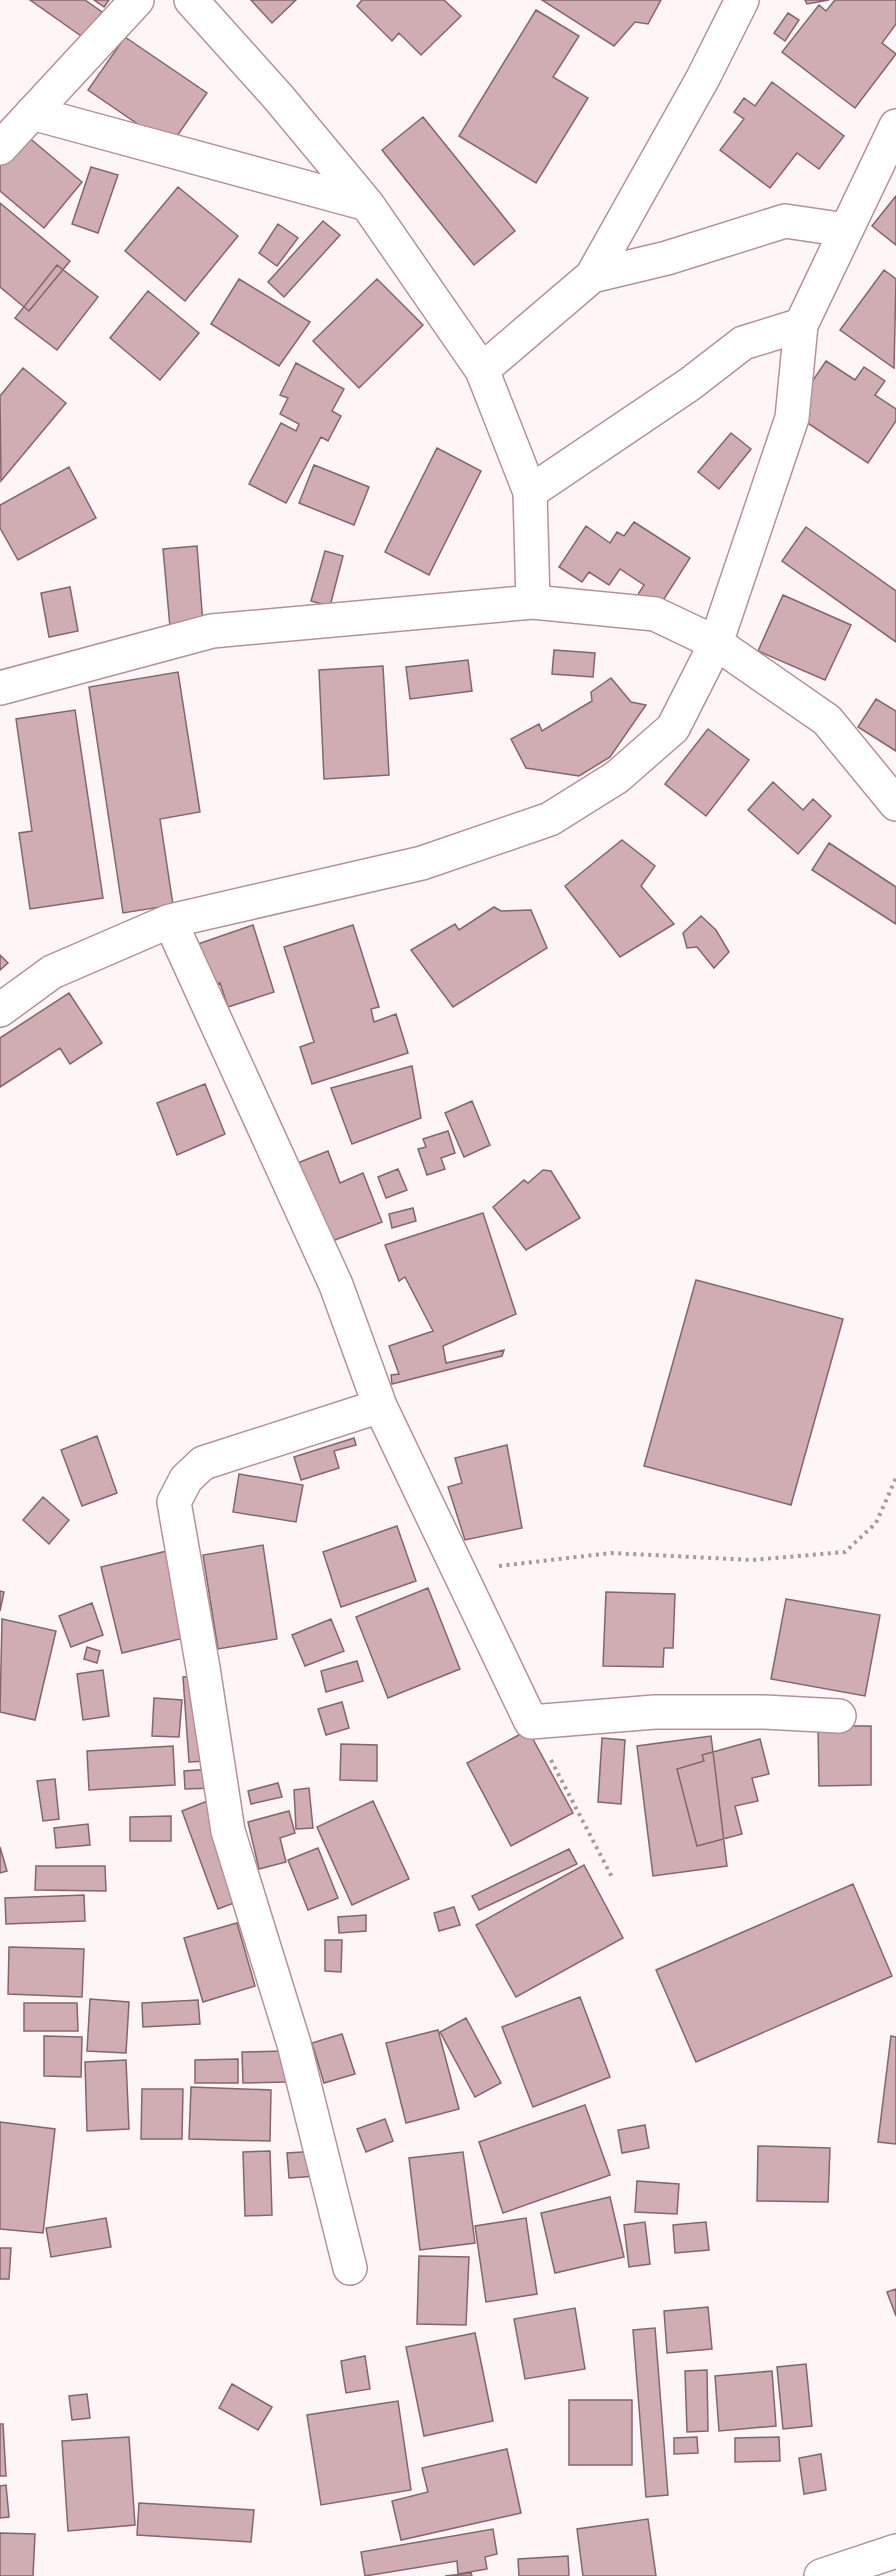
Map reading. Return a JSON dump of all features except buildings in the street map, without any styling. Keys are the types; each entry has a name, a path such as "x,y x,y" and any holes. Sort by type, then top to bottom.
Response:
{"street":[{"path":"0,148 137,0"},
{"path":"191,0 279,98 367,204 482,370 530,492 533,602"},
{"path":"482,370 592,276 703,78 742,0"},
{"path":"32,113 367,204"},
{"path":"0,1010 52,972 170,921 422,862 550,819 617,777 673,728 716,643 792,418 801,326 896,126"},
{"path":"592,276 667,258 785,221 846,230"},
{"path":"530,492 690,384 743,343 801,326"},
{"path":"0,688 212,631 533,602 655,614 716,643 827,720 896,804"},
{"path":"170,921 336,1285 380,1407 531,1722 655,1712 764,1712 839,1716"},
{"path":"350,2268 294,2044 228,1831 174,1502 186,1479 203,1463 380,1407"},
{"path":"821,2576 896,2551"}],"path":[{"path":"459,1573 523,1562 611,1553 752,1560 845,1552 876,1522 896,1478"},
{"path":"531,1722 613,1879"}]}
